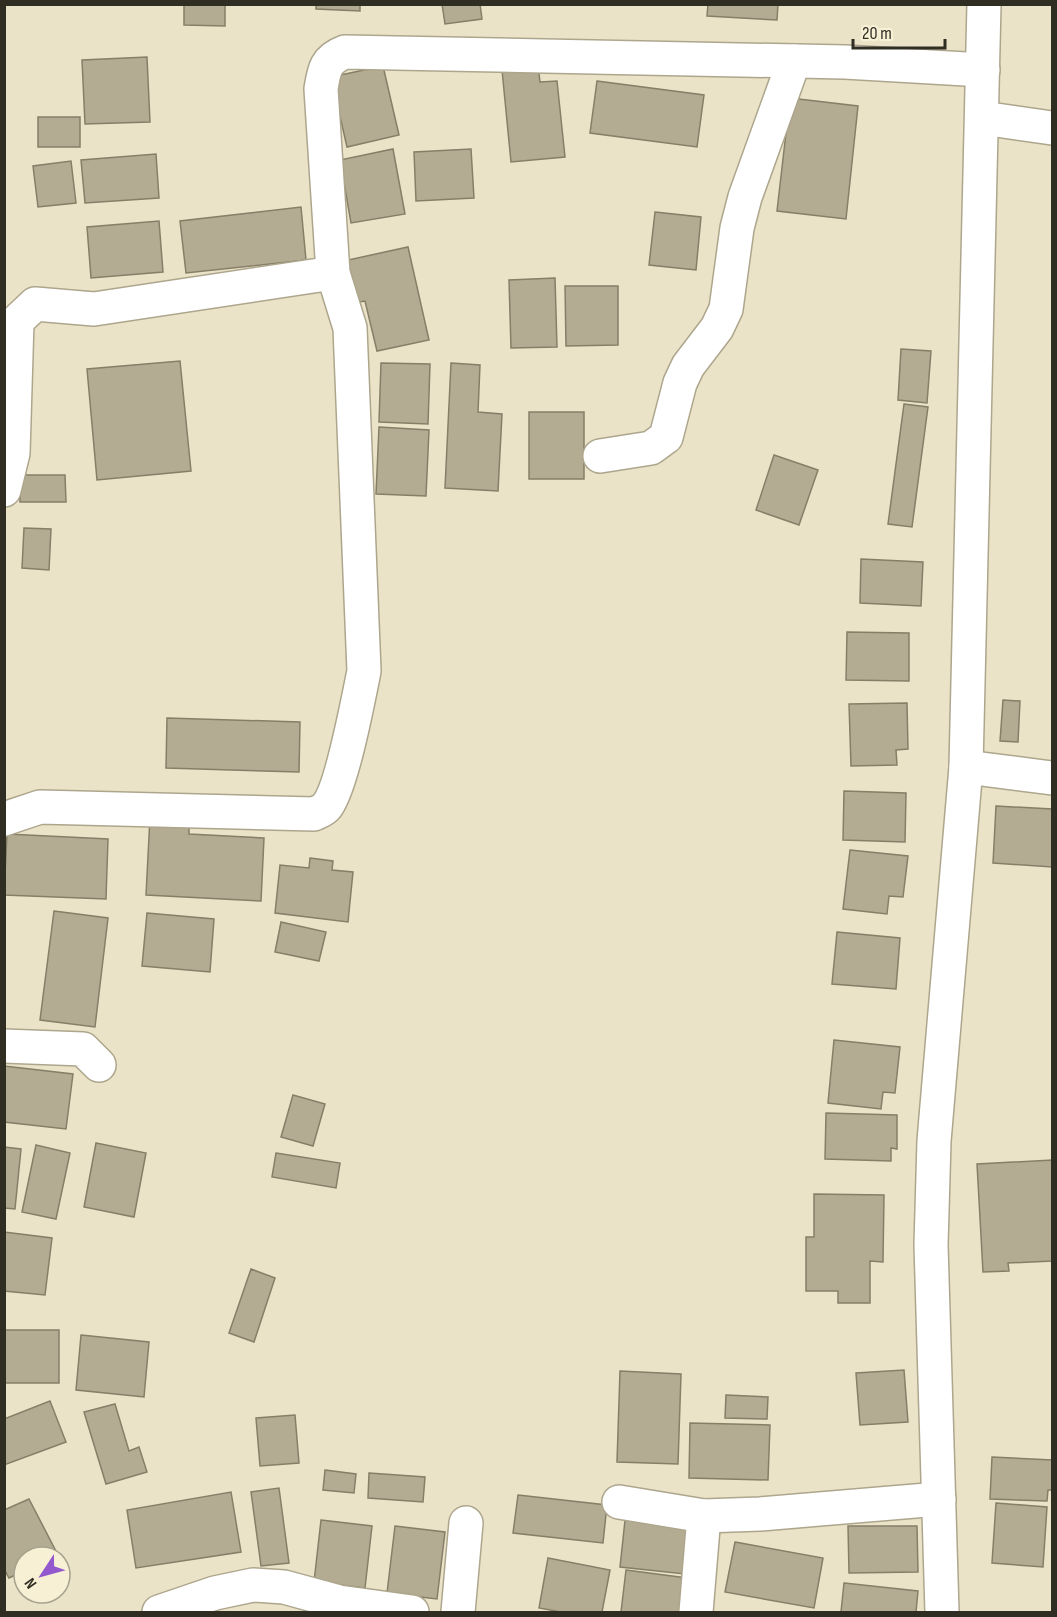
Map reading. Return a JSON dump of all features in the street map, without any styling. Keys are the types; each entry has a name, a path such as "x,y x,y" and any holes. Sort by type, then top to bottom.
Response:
{"street":[{"path":"942,1612 931,1245 934,1141 966,767 984,4"},
{"path":"4,819 40,807 314,814 326,808 333,795 356,713 364,671 350,328 333,273 321,88 324,69 332,57 345,52 794,61 983,70"},
{"path":"600,456 651,448 666,437 680,383 688,366 717,328 726,309 737,228 745,197 794,61"},
{"path":"982,118 1053,128"},
{"path":"4,490 14,453 17,321 35,304 94,309 333,273"},
{"path":"966,767 1053,778"},
{"path":"4,1046 83,1049 99,1065"},
{"path":"619,1502 704,1516 760,1514 939,1499"},
{"path":"696,1612 704,1516"},
{"path":"458,1612 466,1523"},
{"path":"159,1612 215,1593 253,1585 284,1587 339,1602 412,1612"}],"building":[{"path":"184,4 225,4 225,26 184,25"},
{"path":"316,4 360,4 360,11 316,9"},
{"path":"442,4 480,4 482,19 445,24"},
{"path":"708,4 778,4 777,20 707,16"},
{"path":"147,57 150,122 85,124 82,60"},
{"path":"538,65 540,82 557,81 565,157 511,162 502,70"},
{"path":"383,66 399,135 347,147 331,77"},
{"path":"597,81 704,95 697,147 590,133"},
{"path":"790,98 858,106 846,219 777,211"},
{"path":"38,117 80,117 80,147 38,147"},
{"path":"393,149 405,214 351,223 340,160"},
{"path":"471,149 474,198 416,201 414,152"},
{"path":"156,154 159,198 85,203 81,160"},
{"path":"71,161 76,203 38,207 33,166"},
{"path":"301,207 306,260 186,273 180,221"},
{"path":"655,212 701,217 696,270 649,265"},
{"path":"159,221 163,272 91,278 87,227"},
{"path":"408,247 429,340 377,351 365,301 348,304 339,262"},
{"path":"555,278 557,347 511,348 509,280"},
{"path":"565,286 618,286 618,345 566,346"},
{"path":"901,349 931,351 927,403 898,400"},
{"path":"180,361 191,471 97,480 87,369"},
{"path":"381,363 430,364 428,424 379,422"},
{"path":"451,363 480,365 478,412 502,414 498,491 445,488"},
{"path":"904,404 928,407 912,527 888,524"},
{"path":"529,412 584,412 584,479 529,479"},
{"path":"379,427 429,430 426,496 376,494"},
{"path":"774,455 818,470 799,525 756,510"},
{"path":"20,475 65,475 66,502 20,502"},
{"path":"24,528 51,529 49,570 22,568"},
{"path":"861,559 923,562 921,606 860,603"},
{"path":"847,632 909,633 909,681 846,680"},
{"path":"1003,700 1020,701 1018,742 1000,741"},
{"path":"907,703 908,749 896,750 897,765 851,766 849,704"},
{"path":"167,718 300,722 299,772 166,768"},
{"path":"844,791 906,793 905,842 843,840"},
{"path":"996,806 1052,809 1052,867 993,863"},
{"path":"150,817 189,819 189,834 264,838 261,901 146,895"},
{"path":"7,834 108,839 106,899 4,895"},
{"path":"850,850 908,856 903,897 889,896 887,914 843,909"},
{"path":"310,858 333,861 332,870 353,872 348,922 275,913 280,865 309,868"},
{"path":"54,911 108,918 95,1027 40,1020"},
{"path":"147,913 214,919 210,972 142,966"},
{"path":"281,922 326,932 319,961 275,952"},
{"path":"837,932 900,938 896,989 832,984"},
{"path":"834,1040 900,1047 895,1093 883,1092 881,1109 828,1103"},
{"path":"4,1066 73,1074 66,1129 4,1122"},
{"path":"293,1095 325,1104 313,1146 281,1137"},
{"path":"826,1113 897,1115 897,1149 891,1148 891,1161 825,1159"},
{"path":"96,1143 146,1153 134,1217 84,1207"},
{"path":"36,1145 70,1153 56,1219 22,1212"},
{"path":"4,1147 21,1149 15,1209 4,1208"},
{"path":"276,1153 340,1163 336,1188 272,1177"},
{"path":"1052,1160 1052,1261 1008,1263 1009,1271 983,1272 977,1164"},
{"path":"814,1194 884,1195 883,1262 870,1261 870,1303 838,1303 838,1291 806,1291 806,1237 814,1237"},
{"path":"4,1232 52,1238 45,1295 4,1291"},
{"path":"251,1269 275,1278 254,1342 229,1333"},
{"path":"4,1330 59,1330 59,1383 4,1383"},
{"path":"81,1335 149,1342 144,1397 76,1390"},
{"path":"904,1370 908,1422 860,1425 856,1373"},
{"path":"620,1371 681,1374 678,1464 617,1462"},
{"path":"726,1395 768,1397 767,1419 725,1418"},
{"path":"50,1401 66,1442 4,1465 4,1419"},
{"path":"115,1404 129,1451 139,1447 147,1472 106,1484 84,1412"},
{"path":"295,1415 299,1463 260,1466 256,1418"},
{"path":"690,1423 770,1425 768,1480 689,1478"},
{"path":"992,1457 1052,1460 1052,1490 1048,1490 1047,1501 990,1499"},
{"path":"325,1470 356,1474 354,1493 323,1490"},
{"path":"369,1473 425,1477 423,1502 368,1498"},
{"path":"279,1488 289,1563 261,1566 251,1492"},
{"path":"231,1492 241,1552 136,1568 127,1510"},
{"path":"518,1495 607,1505 603,1543 513,1533"},
{"path":"29,1499 53,1545 12,1545 12,1577 9,1578 4,1569 4,1510"},
{"path":"996,1503 1047,1507 1043,1567 992,1563"},
{"path":"626,1511 692,1519 685,1574 620,1567"},
{"path":"321,1520 372,1526 365,1588 314,1582"},
{"path":"395,1526 445,1532 437,1599 387,1593"},
{"path":"848,1526 917,1526 918,1572 849,1573"},
{"path":"735,1542 823,1558 814,1608 725,1592"},
{"path":"548,1558 610,1570 602,1612 561,1612 539,1608"},
{"path":"626,1570 687,1578 683,1612 621,1612"},
{"path":"844,1583 918,1591 916,1612 841,1612"}]}
